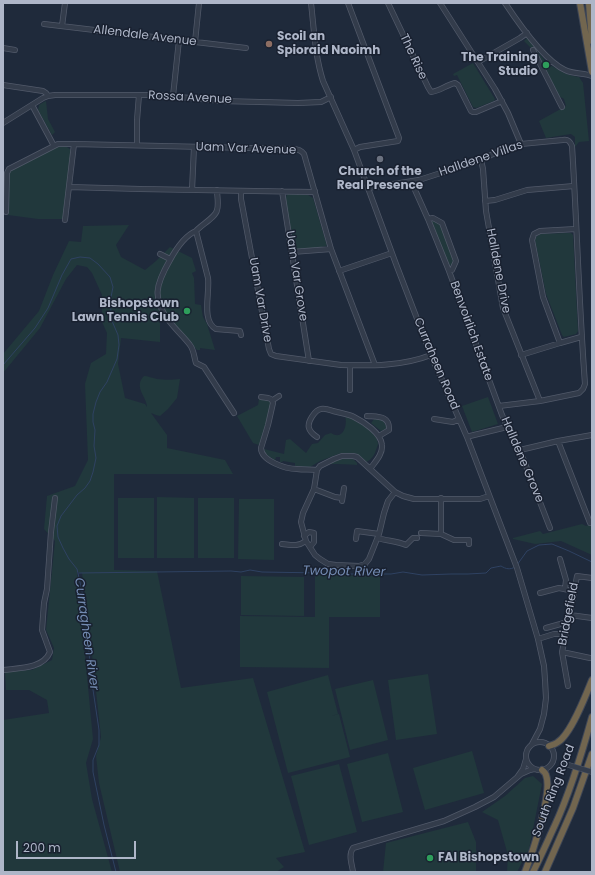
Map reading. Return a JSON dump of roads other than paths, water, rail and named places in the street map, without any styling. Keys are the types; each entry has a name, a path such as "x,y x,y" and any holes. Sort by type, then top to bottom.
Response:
{"highway":[{"path":"580,3 592,72"},
{"path":"589,3 592,41"},
{"path":"549,746 558,742 565,736 575,719 592,680"},
{"name":"South Ring Road","path":"533,872 556,823 580,758 592,717"},
{"name":"South Ring Road","path":"545,872 566,827 592,754"},
{"path":"525,872 535,843 545,802 547,781 546,774 542,770"}],"street":[{"path":"62,26 65,3"},
{"path":"195,42 199,3"},
{"name":"Curraheen Road","path":"311,3 315,42 323,81 354,150 431,355 467,438 517,568 538,639 544,666 546,686 544,714 540,728 526,752 526,759 523,769 517,777"},
{"path":"348,3 399,138 398,141 360,147 354,150"},
{"name":"The Rise","path":"388,3 431,92 437,92 455,83 458,85 471,111 474,112 502,101"},
{"path":"440,3 502,101 521,144"},
{"path":"505,3 527,33 552,61 564,70 592,76"},
{"name":"Allendale Avenue","path":"44,24 246,48"},
{"path":"478,62 527,33"},
{"path":"173,96 178,40"},
{"path":"3,48 15,50"},
{"path":"533,50 562,107"},
{"path":"542,68 552,61"},
{"name":"Rossa Avenue","path":"3,85 43,91 48,96"},
{"name":"Rossa Avenue","path":"3,123 48,96 55,95 173,96 222,100 298,103 321,102 331,97"},
{"path":"137,145 139,95"},
{"path":"6,212 8,172 11,168 54,146 32,105"},
{"name":"Halldene Villas","path":"368,188 419,180 481,160 495,153 521,144 567,140 570,141 572,146 574,186"},
{"name":"Uam Var Avenue","path":"54,146 58,144 137,145 298,149 302,151 331,249 375,365"},
{"path":"65,220 74,144"},
{"path":"192,190 194,147"},
{"name":"Halldene Drive","path":"481,160 486,211 503,308 540,401"},
{"name":"Benvoirlich Estate","path":"411,182 449,271 494,391"},
{"path":"485,201 527,190 574,186 581,337 585,384 579,393 540,401 500,406"},
{"path":"69,187 315,191"},
{"path":"217,190 217,210 215,214 180,244 162,275 157,291 157,299 161,310 169,322 192,346 196,362 204,367 234,413"},
{"name":"Uam Var Drive","path":"241,190 241,199 271,354 276,356 350,366 391,365 431,355"},
{"name":"Uam Var Grove","path":"282,191 309,361"},
{"name":"Benvoirlich Estate","path":"428,219 433,218 442,222 456,261 452,270 449,271"},
{"path":"560,343 543,296 532,240 534,234 540,231 576,229"},
{"path":"196,231 209,284 208,320 216,330 240,331 241,335"},
{"path":"292,252 331,249"},
{"path":"160,254 170,259"},
{"path":"339,271 392,254"},
{"path":"521,355 581,337"},
{"path":"350,366 350,390"},
{"name":"Halldene Grove","path":"494,391 507,427 520,450 550,528"},
{"path":"273,400 279,396"},
{"path":"261,397 273,400"},
{"path":"273,400 271,414 261,448 262,454 270,460 285,467 317,470"},
{"path":"318,437 312,433 308,425 314,413 319,410 322,409 354,417 373,430 379,436 382,443 382,451 370,469"},
{"path":"367,416 381,417 388,423 389,430 379,436"},
{"path":"434,419 453,422 459,419"},
{"path":"467,438 507,427"},
{"path":"520,450 592,435"},
{"path":"558,441 590,523"},
{"path":"395,492 388,501 379,536 369,559 365,564 359,566 328,564 315,555 304,536 301,522 303,513 314,489 317,470 320,466 342,456 347,455 357,457 395,492 403,496 414,498 480,499 489,496"},
{"path":"314,489 342,500 344,488"},
{"path":"3,670 36,665 43,662 50,652 42,630 55,498"},
{"path":"441,534 442,498"},
{"path":"356,539 357,531 379,536 388,541 400,542 406,545 413,538 417,538"},
{"path":"304,536 309,532 314,533 314,542 310,547"},
{"path":"421,533 441,534 454,540 469,540 470,544"},
{"path":"282,544 295,546 306,541"},
{"path":"560,559 566,580 565,589"},
{"name":"Bridgefield","path":"562,652 577,576 592,578"},
{"path":"540,593 559,588 574,591"},
{"path":"570,615 592,618"},
{"path":"546,628 568,623"},
{"path":"538,639 554,634 566,634"},
{"path":"568,686 562,652 590,658"},
{"name":"Curraheen Road","path":"540,728 542,742"},
{"path":"532,744 542,742 549,746 562,763"},
{"path":"551,765 554,752"},
{"path":"526,759 530,767 534,769"},
{"path":"353,872 350,855 352,848 444,821 475,808 494,797 525,772 534,769 542,770 551,765 562,763 592,772"}],"waterway":[{"name":"Curragheen River","path":"3,365 35,328 48,308 62,275 71,259 80,257 90,258 98,264 110,277 113,287 110,302 112,321 118,335 119,345 117,359 107,382 100,392 93,414 96,458 90,481 61,516 57,526 58,537 63,548 77,569 82,591 92,683 99,730 99,745 93,760 93,772 116,872"},
{"name":"Twopot River","path":"517,565 527,551 539,545 552,544 592,562"},
{"name":"Twopot River","path":"79,573 241,572 250,570 262,572 334,572 350,574 391,574 403,572 422,575 486,573 491,568 501,566 511,569 515,567"}],"place":[{"name":"Scoil an Spioraid Naoimh","path":"269,44"},
{"name":"The Training Studio","path":"546,65"},
{"name":"Church of the Real Presence","path":"380,159"},
{"name":"Bishopstown Lawn Tennis Club","path":"187,311"},
{"name":"FAI Bishopstown","path":"430,858"}]}
